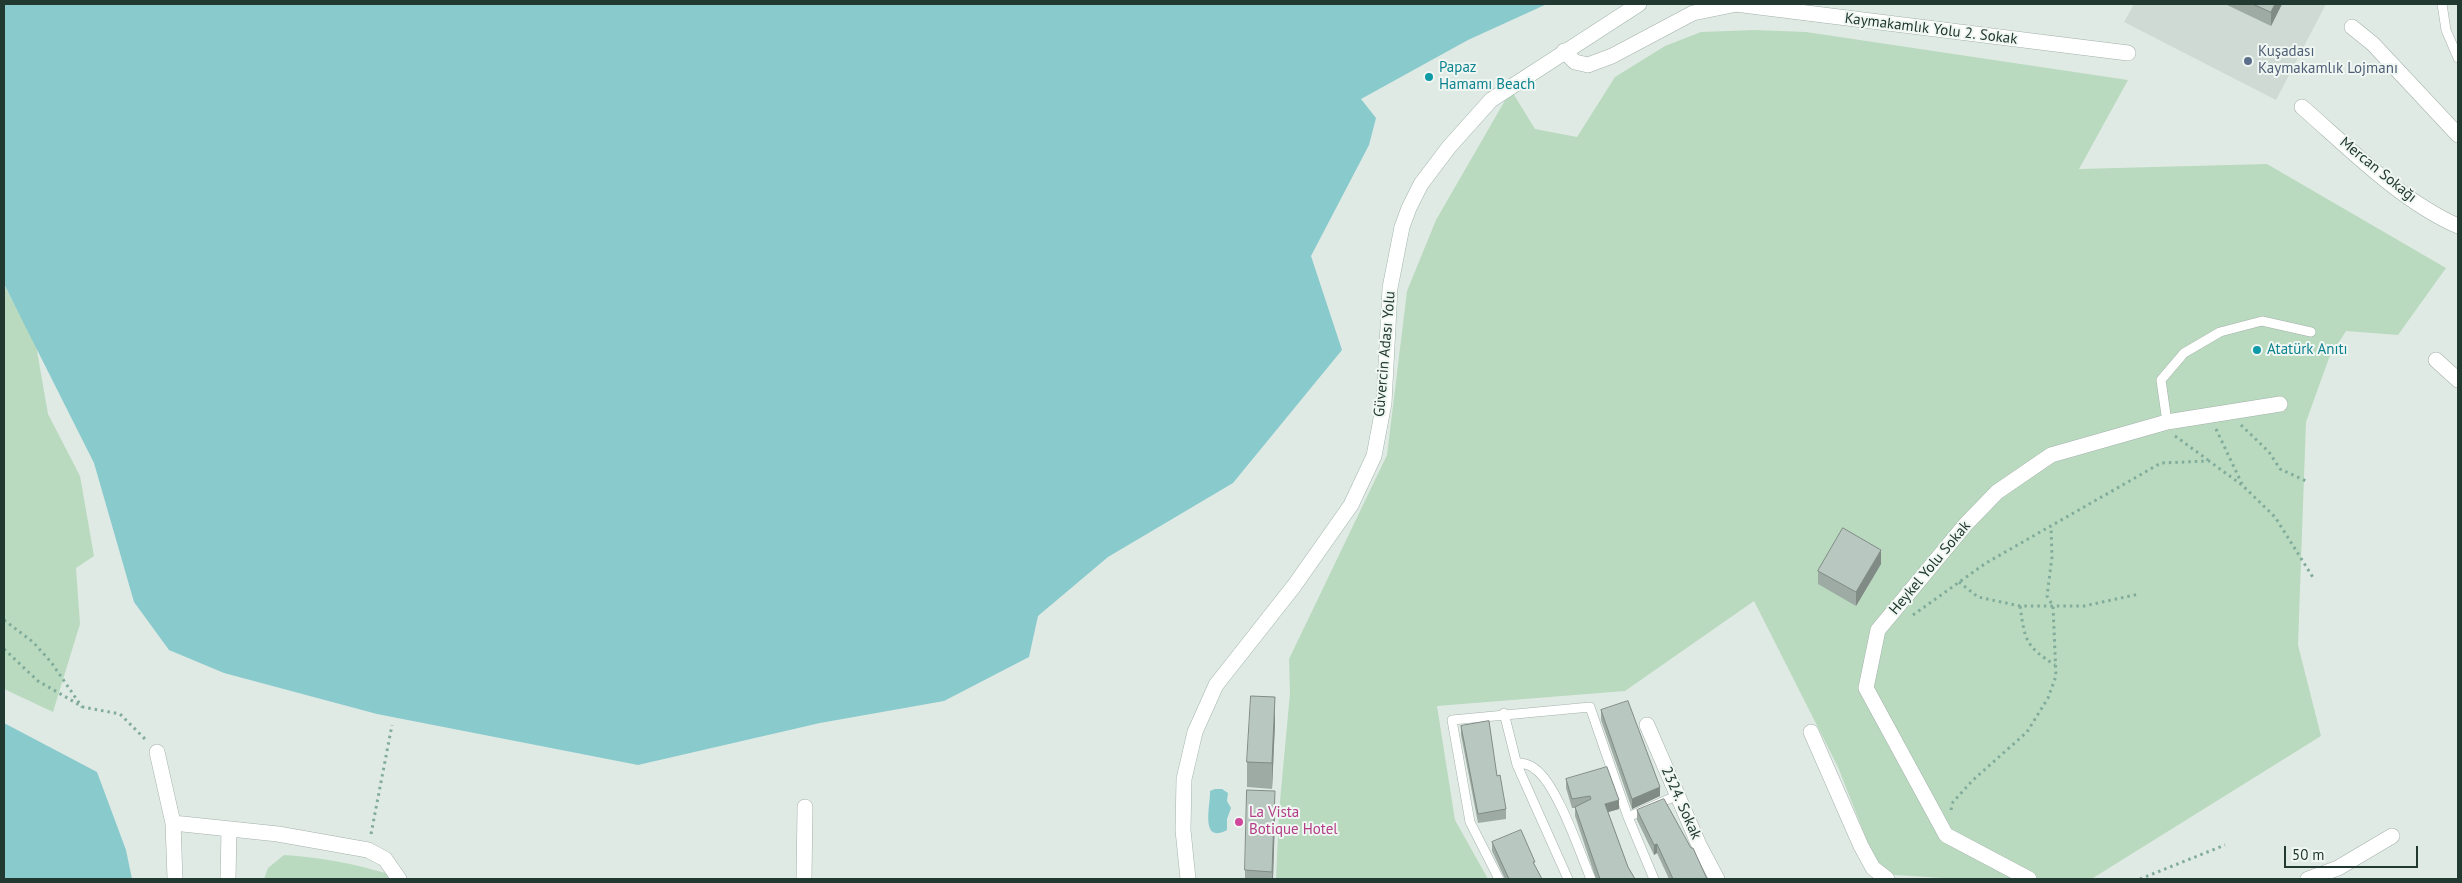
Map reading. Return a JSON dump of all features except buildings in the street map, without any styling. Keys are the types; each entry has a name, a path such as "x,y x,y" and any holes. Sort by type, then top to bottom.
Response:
{"street":[{"name":"Güvercin Adası Yolu","path":"1188,879 1183,830 1184,779 1195,732 1216,686 1294,586 1351,505 1374,456 1384,403 1390,288 1402,227 1421,184 1491,100 1639,4"},
{"name":"Kaymakamlık Yolu 2. Sokak","path":"1564,51 1575,62 1588,64 1612,56 1693,13 1736,4 2128,53"},
{"path":"2352,27 2373,44 2458,135"},
{"name":"Mercan Sokağı","path":"2302,107 2380,174 2441,218 2458,226"},
{"path":"2436,360 2458,380"},
{"name":"Heykel Yolu Sokak","path":"1946,835 1866,688 1878,630 1966,524 1997,492 2052,455 2166,422 2280,404"},
{"name":"2324. Sokak","path":"1647,725 1717,879"},
{"path":"1811,732 1861,846 1873,868 1887,879"},
{"path":"158,752 173,823 175,879"},
{"path":"804,807 804,879"},
{"path":"173,823 278,834 368,850 385,859 399,879"},
{"path":"228,879 229,828"},
{"path":"1946,835 2029,879"},
{"path":"2308,879 2338,868 2392,836"}],"lane":[{"path":"2442,4 2446,30 2458,58"},
{"path":"2166,422 2161,380 2184,353 2220,332 2262,321 2312,332"},
{"path":"1498,879 1470,822 1452,720 1504,713 1590,707 1628,817 1654,879"},
{"path":"1504,713 1517,764 1568,879"},
{"path":"1517,764 1521,763 1535,769 1544,778 1559,805 1591,879"},
{"path":"1628,817 1678,795"}],"path":[{"path":"2232,412 2243,428 2269,452 2280,469 2306,481"},
{"path":"2208,415 2242,485"},
{"path":"2166,422 2168,432 2242,485 2275,518 2314,579"},
{"path":"1907,619 1986,563 2161,463 2209,461"},
{"path":"1946,835 1953,802 1973,780 2027,732 2048,698 2056,676 2053,606 2046,596 2052,557 2051,525"},
{"path":"1959,582 1978,597 2020,606 2084,606 2139,594"},
{"path":"2020,606 2024,638 2037,654 2055,665"},
{"path":"4,620 32,642 51,662 83,707"},
{"path":"4,648 38,681 83,707 120,714 158,752"},
{"path":"368,850 392,725"},
{"path":"2140,879 2225,845"}],"shaded area":[{"name":"Kuşadası Kaymakamlık Lojmanı","path":"2134,4 2326,4 2276,100 2124,22"}],"green space":[{"path":"1755,30 1806,32 2128,80 2079,169 2267,164 2446,268 2398,335 2346,331 2329,358 2306,422 2298,645 2321,736 2093,878 1958,879 1880,874 1838,767 1754,601 1625,691 1437,706 1455,820 1488,879 1276,879 1279,812 1290,693 1289,659 1387,455 1407,291 1436,220 1511,90 1535,129 1577,137 1615,77 1665,46 1701,32"},
{"path":"4,285 36,345 48,414 80,476 94,556 76,568 80,624 53,712 4,689"},
{"path":"284,855 311,857 350,864 389,874 391,879 264,879 268,868"}],"water":[{"path":"4,4 1547,4 1468,40 1361,99 1376,118 1369,145 1311,256 1342,350 1233,483 1108,557 1038,616 1029,657 944,701 820,723 638,765 377,714 224,673 169,650 134,602 94,463 4,284"},
{"path":"4,723 97,772 126,850 132,879 4,879"},
{"path":"1222,789 1228,793 1227,801 1231,808 1227,819 1227,830 1218,833 1213,832 1208,821 1210,791"}],"place":[{"name":"Kuşadası Kaymakamlık Lojmanı","path":"2248,61"},
{"name":"Papaz Hamamı Beach","path":"1429,77"},
{"name":"Atatürk Anıtı","path":"2257,350"},
{"name":"La Vista Botique Hotel","path":"1239,822"}]}
